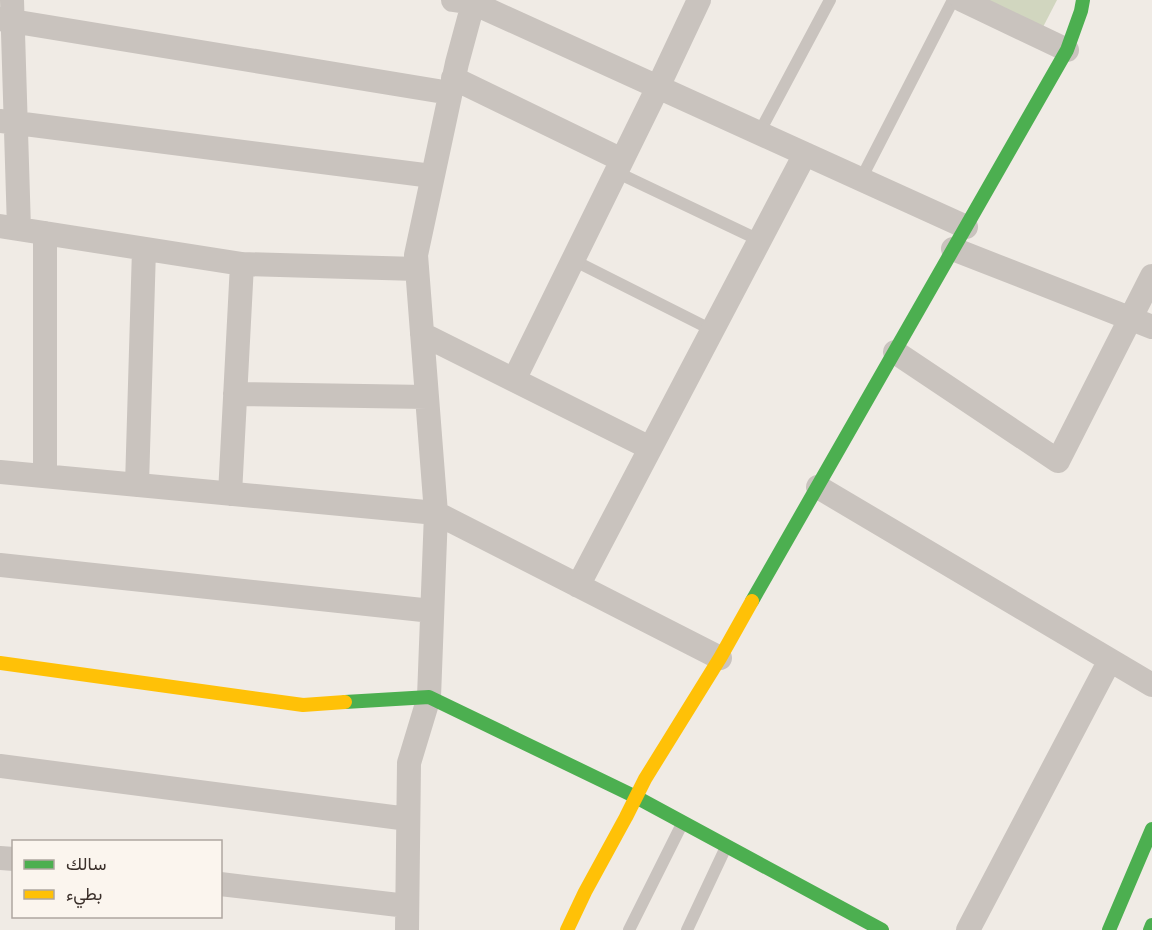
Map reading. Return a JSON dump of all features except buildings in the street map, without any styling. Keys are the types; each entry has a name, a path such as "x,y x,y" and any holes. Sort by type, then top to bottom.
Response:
{"street":[{"path":"514,380 699,0"},
{"path":"962,0 1067,50"},
{"path":"567,930 645,779 720,658 1067,50 1083,0"},
{"path":"407,930 409,763 429,697 436,513 416,255 452,86 466,1 966,227"},
{"path":"417,269 242,264 10,228 8,13 452,86 619,166"},
{"path":"8,122 432,176"},
{"path":"578,586 805,154"},
{"path":"45,233 45,476"},
{"path":"137,485 144,249"},
{"path":"953,249 1141,322"},
{"path":"230,494 242,264"},
{"path":"895,352 1058,461 1141,322 1152,276"},
{"path":"422,333 650,448"},
{"path":"235,394 427,397"},
{"path":"0,472 436,513 720,658"},
{"path":"818,487 1152,685"},
{"path":"0,565 432,611"},
{"path":"968,930 1110,660"},
{"path":"0,663 303,705 429,697 636,797 880,929"},
{"path":"0,766 408,819"},
{"path":"1109,930 1152,829"},
{"path":"222,884 407,906"},
{"path":"1150,930 1152,925"}],"lane":[{"path":"759,133 830,0"},
{"path":"861,179 953,0"},
{"path":"619,166 759,240"},
{"path":"573,260 712,330"},
{"path":"629,930 683,822"},
{"path":"687,930 726,846"}],"green space":[{"path":"985,0 1057,0 1042,29"}],"traffic: fast":[{"path":"752,601 1067,50 1083,0"},
{"path":"345,702 429,697 636,797 882,930"},
{"path":"1109,930 1152,829"},
{"path":"1150,930 1152,925"}],"traffic: slow":[{"path":"567,930 645,779 720,658 752,601"},
{"path":"0,663 303,705 345,702"}]}
